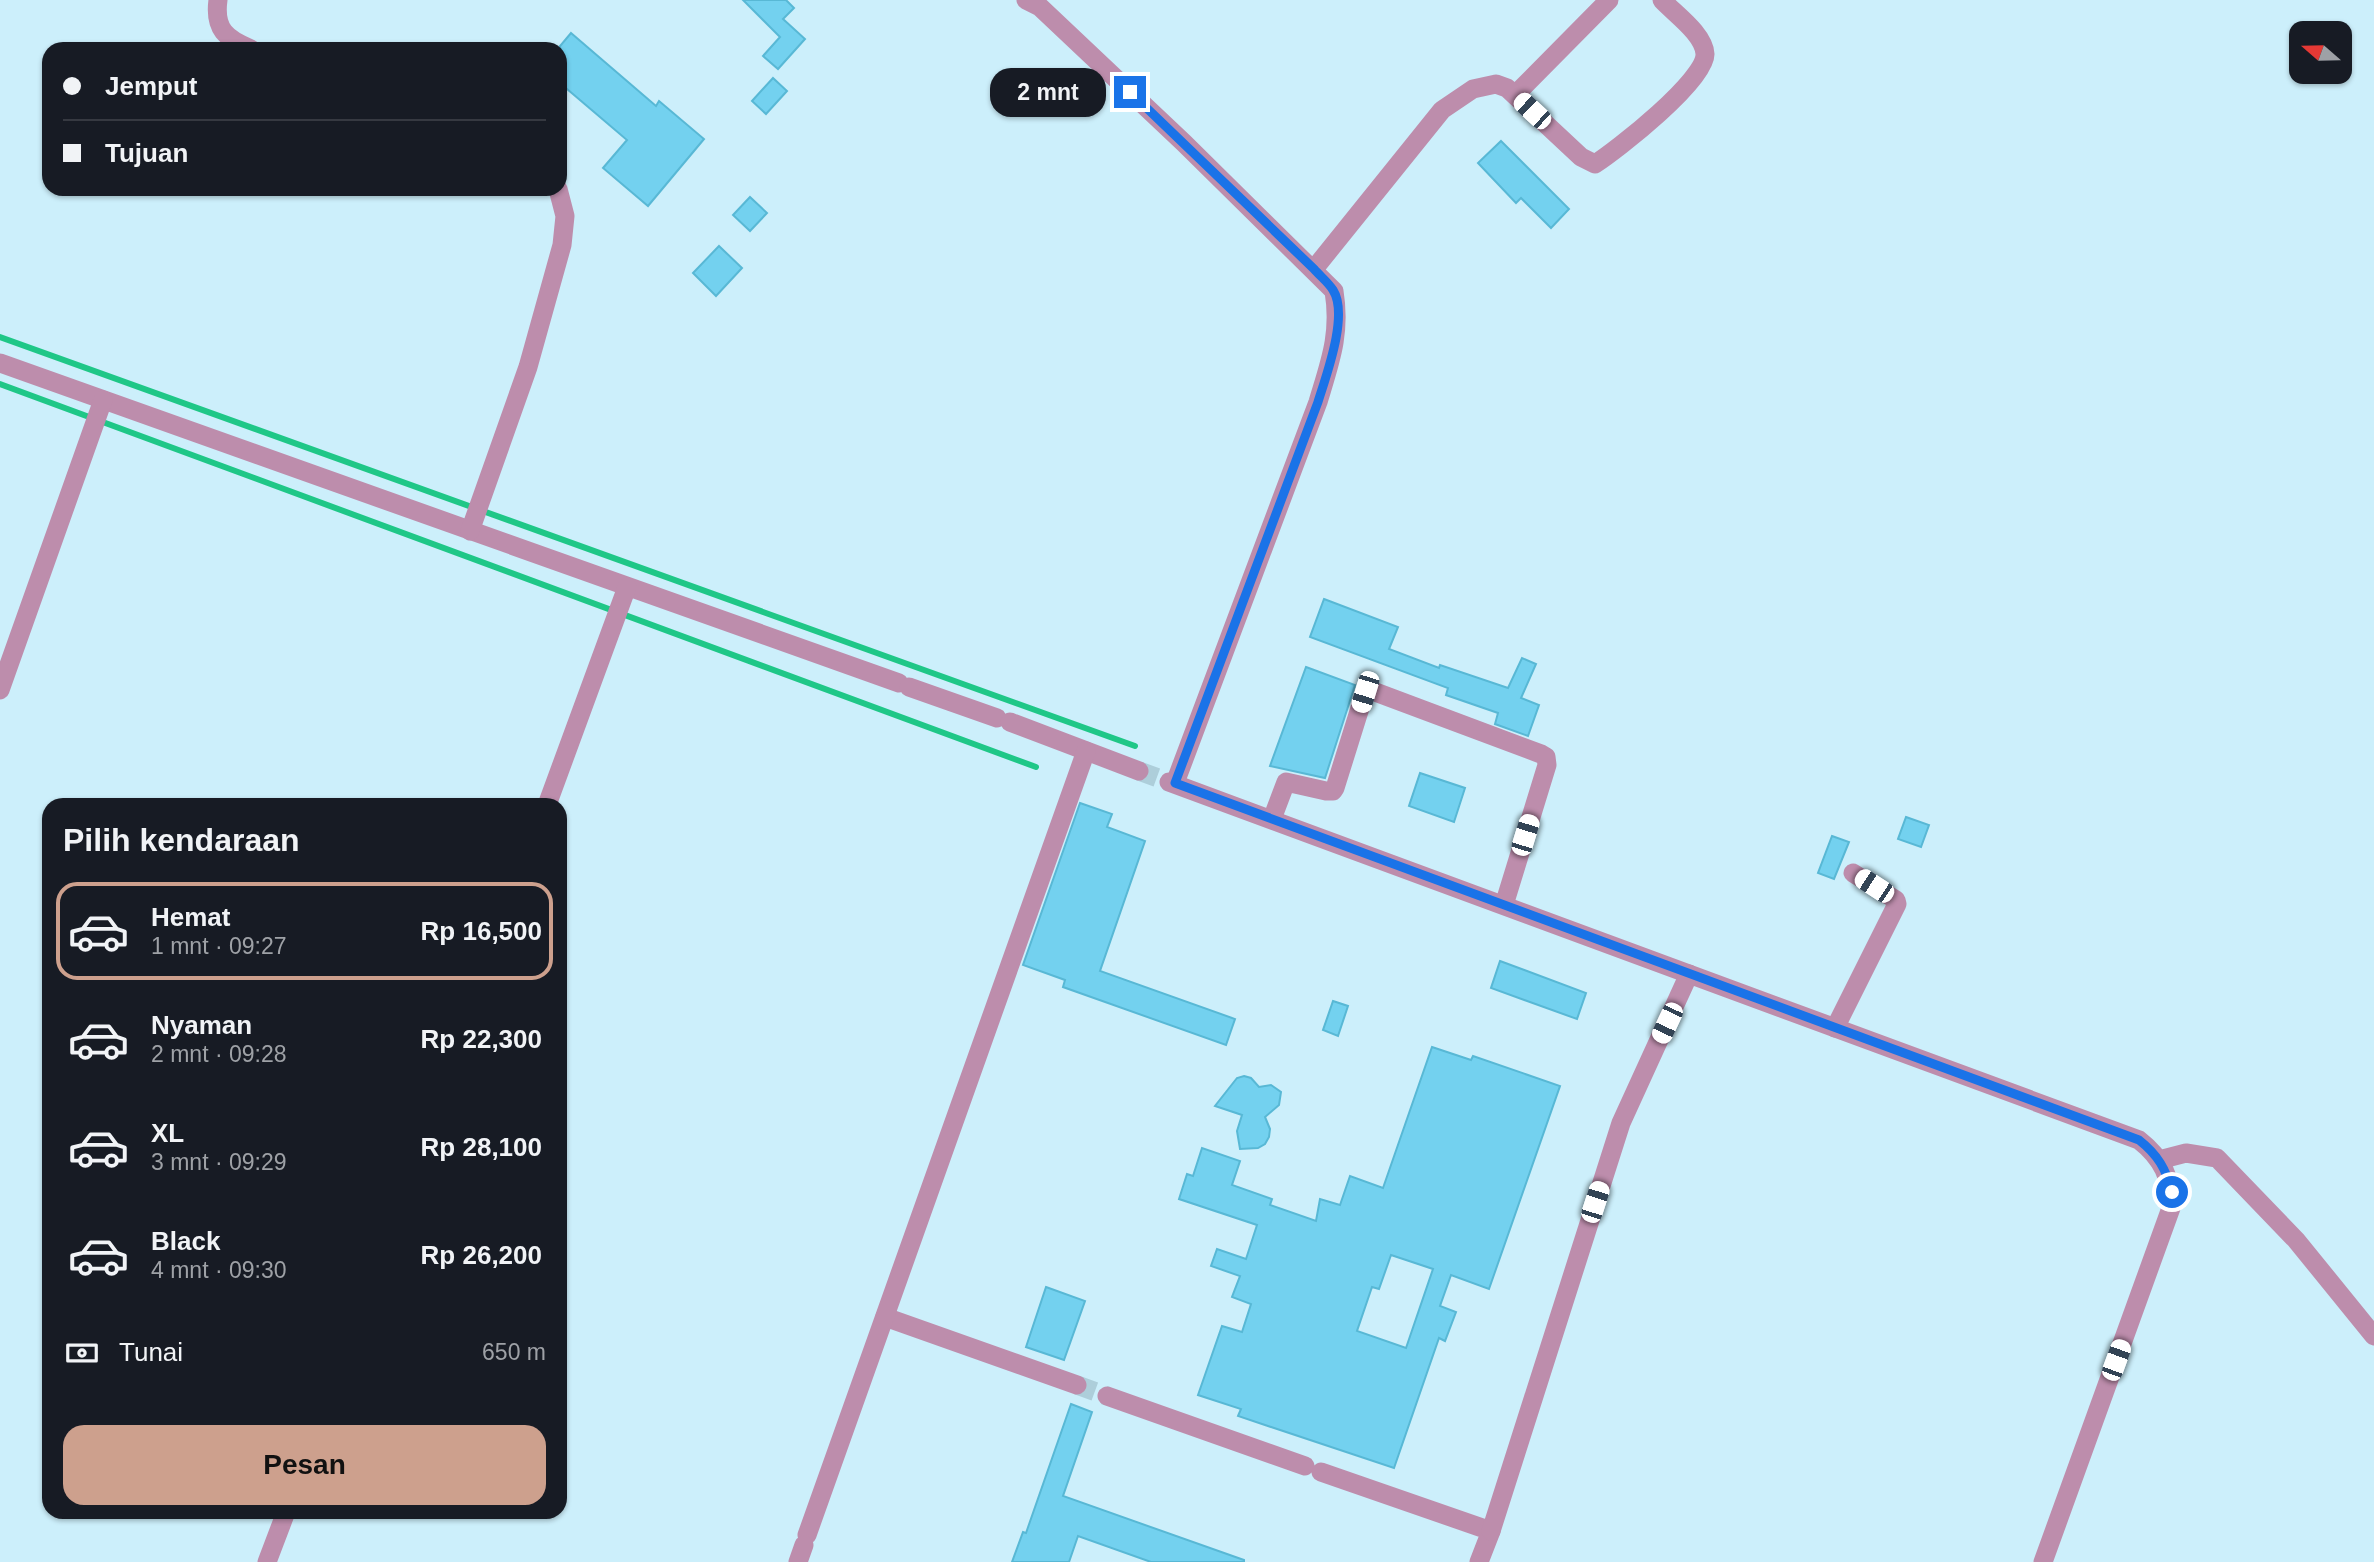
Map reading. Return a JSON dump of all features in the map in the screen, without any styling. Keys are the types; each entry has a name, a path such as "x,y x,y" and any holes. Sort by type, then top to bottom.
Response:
{"lane":[{"path":"218,0 216,11 222,30 232,42"},
{"path":"1026,0 1040,7 1314,269 1334,291 1339,316 1334,350 1318,402 1172,783 2139,1140 2159,1160 2169,1182 2171,1208 2043,1562"},
{"path":"1515,95 1609,0"},
{"path":"1314,269 1442,110 1473,89 1496,84 1503,86 1581,157 1595,164 1615,151 1677,97 1702,65 1705,54 1697,36 1662,0"},
{"path":"470,531 528,367 562,245 565,216 560,196"},
{"path":"0,363 1003,720 1139,771"},
{"path":"0,690 103,400"},
{"path":"550,798 627,587"},
{"path":"1272,820 1286,782 1333,791 1365,692 1370,690 1546,757 1547,765 1504,905"},
{"path":"803,1547 1086,751"},
{"path":"1835,1028 1897,904 1896,900 1853,873"},
{"path":"1479,1562 1622,1123 1689,974"},
{"path":"2159,1160 2186,1153 2217,1158 2296,1240 2374,1336"},
{"path":"885,1317 1077,1385"},
{"path":"1107,1396 1491,1531"},
{"path":"267,1562 283,1519"}],"building":[{"path":"743,0 786,0 794,8 783,19 805,39 778,69 763,56 780,37"},
{"path":"571,33 656,106 659,101 704,139 648,206 603,168 627,140 567,89 567,42 563,42"},
{"path":"773,78 787,91 766,114 752,101"},
{"path":"1501,141 1569,209 1551,228 1521,198 1516,203 1478,163"},
{"path":"750,197 767,213 750,231 733,215"},
{"path":"719,246 742,268 716,296 693,273"},
{"path":"1324,599 1398,627 1389,649 1439,668 1440,665 1508,688 1522,658 1536,664 1521,698 1539,705 1528,736 1495,724 1498,713 1446,695 1448,688 1310,637"},
{"path":"1306,667 1355,685 1325,778 1270,766"},
{"path":"1420,773 1465,788 1454,822 1409,806"},
{"path":"1080,803 1112,814 1107,827 1145,841 1100,971 1235,1019 1226,1045 1063,987 1065,980 1023,965"},
{"path":"1906,817 1929,825 1921,847 1898,839"},
{"path":"1832,836 1849,842 1834,879 1818,873"},
{"path":"1500,961 1586,993 1577,1019 1491,988"},
{"path":"1333,1001 1348,1006 1338,1036 1323,1030"},
{"path":"1432,1047 1471,1060 1473,1056 1560,1086 1489,1289 1451,1275 1440,1306 1456,1312 1445,1341 1439,1338 1394,1468 1238,1416 1241,1409 1198,1395 1222,1326 1242,1332 1251,1304 1232,1297 1240,1276 1211,1266 1217,1249 1246,1259 1257,1225 1179,1199 1187,1174 1193,1176 1202,1148 1240,1161 1232,1185 1272,1199 1270,1205 1316,1221 1320,1199 1340,1205 1350,1176 1383,1188","holes":["1391,1255 1433,1269 1406,1348 1357,1331 1372,1287 1379,1289"]},
{"path":"1237,1078 1251,1078 1259,1087 1271,1085 1281,1092 1279,1105 1265,1117 1270,1129 1269,1137 1265,1144 1258,1148 1240,1149 1237,1131 1242,1115 1215,1106"},
{"path":"1046,1287 1085,1301 1064,1360 1026,1347"},
{"path":"1071,1404 1092,1412 1063,1496 1244,1562 1151,1562 1078,1536 1069,1562 1012,1562 1023,1532 1026,1533"}],"waterway":[{"path":"0,337 1135,746"},
{"path":"0,384 1036,767"}],"tunnel":[{"path":"1139,771 1169,782"},
{"path":"1077,1385 1107,1396"}],"route":[{"path":"1130,92 1314,269 1334,291 1339,316 1334,350 1318,402 1175,783 2139,1140 2159,1160 2167,1173 2172,1192"}]}
